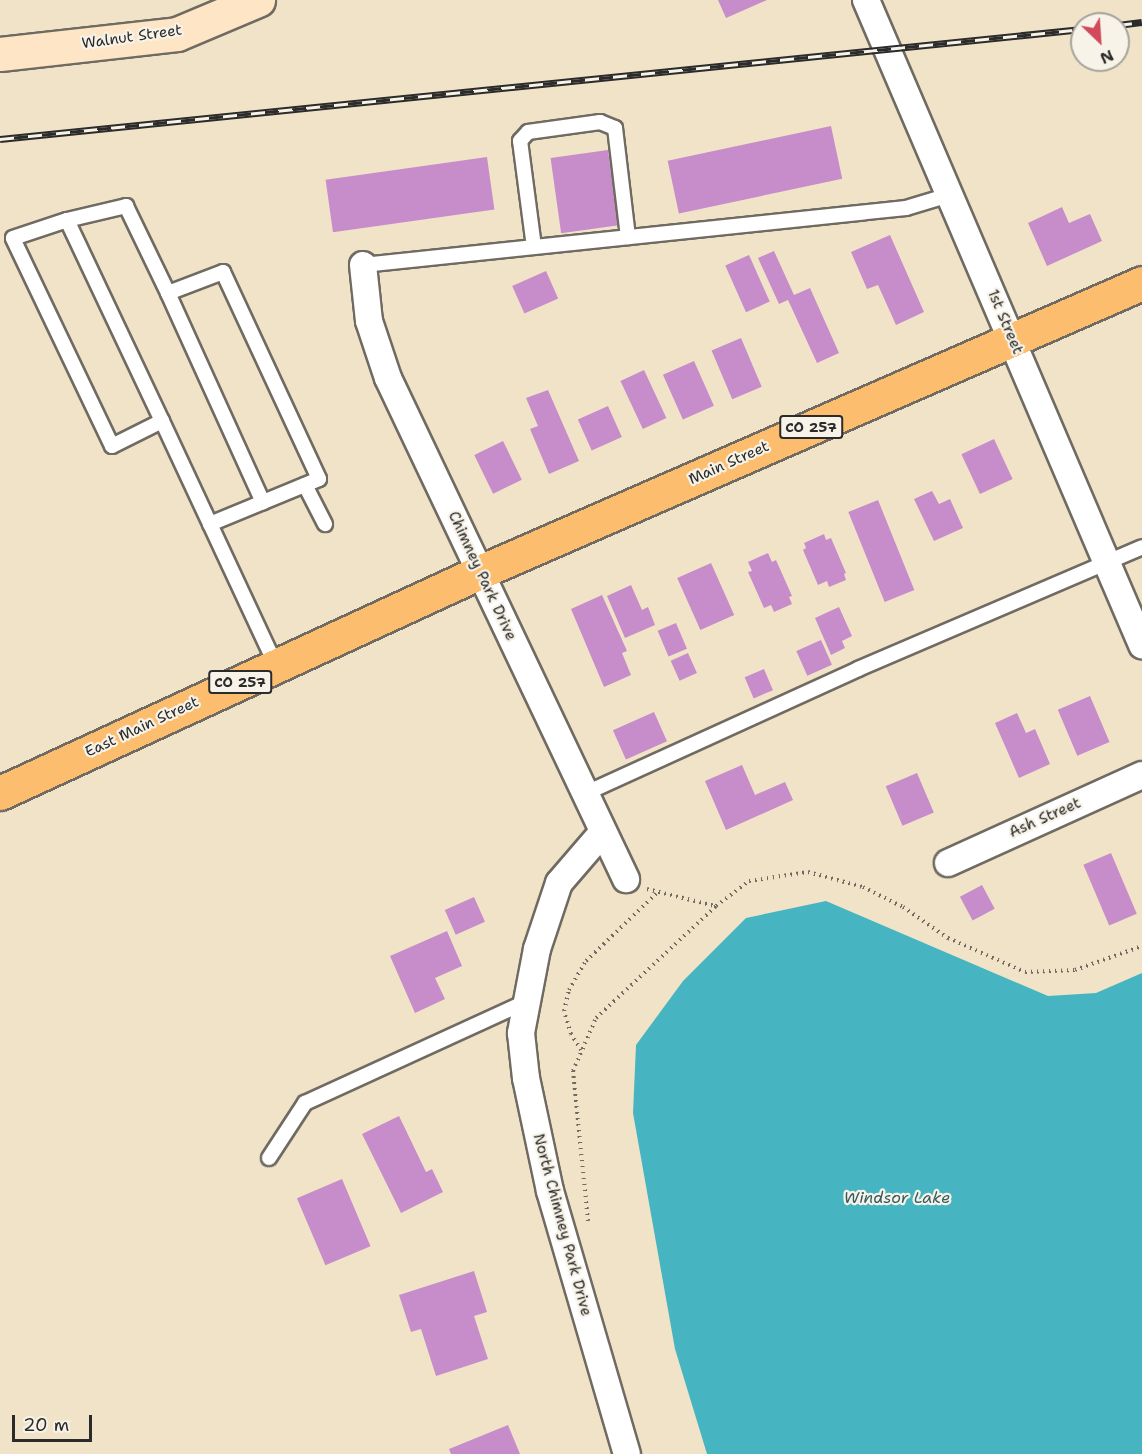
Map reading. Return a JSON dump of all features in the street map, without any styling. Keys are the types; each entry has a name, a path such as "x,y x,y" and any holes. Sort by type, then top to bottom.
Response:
{"main road":[{"name":"Main Street","path":"480,572 1142,283"},
{"name":"East Main Street","path":"0,793 480,572"}],"street":[{"name":"Walnut Street","path":"0,54 177,34 225,7 258,0"},
{"name":"1st Street","path":"866,0 1142,645"},
{"name":"Chimney Park Drive","path":"363,265 369,321 377,350 602,833 626,879"},
{"name":"Ash Street","path":"948,863 1142,775"},
{"name":"North Chimney Park Drive","path":"602,833 560,883 537,949 521,1033 538,1141 627,1454"}],"lane":[{"path":"534,247 520,141 528,132 600,122 615,128 628,237"},
{"path":"363,265 906,208 949,195"},
{"path":"162,422 112,446 13,238 67,220 126,206 263,502"},
{"path":"67,220 276,665"},
{"path":"168,293 223,272 319,479 210,524"},
{"path":"305,484 325,524"},
{"path":"584,794 869,665 1142,547"},
{"path":"269,1158 305,1103 526,1002"}],"path":[{"path":"588,1223 573,1071 596,1018 716,906 748,881 808,872 863,886 903,907 948,939 1025,972 1075,970 1142,946"},
{"path":"626,879 657,893 716,906"},
{"path":"582,1050 571,1034 564,1011 569,990 586,961 657,893"}],"water":[{"name":"Windsor Lake","path":"826,901 1048,996 1096,993 1142,973 1142,1454 707,1454 675,1349 633,1113 636,1045 683,981 746,918"}],"building":[{"path":"718,0 767,0 726,18"},
{"path":"831,126 842,179 679,214 668,161"},
{"path":"608,150 619,225 561,233 551,158"},
{"path":"487,157 494,209 333,232 326,180"},
{"path":"1062,207 1069,223 1090,214 1102,241 1047,266 1028,223"},
{"path":"890,235 924,312 896,325 878,285 867,289 851,252"},
{"path":"774,251 794,295 810,288 839,353 817,363 788,300 779,304 758,258"},
{"path":"749,255 770,302 746,312 725,266"},
{"path":"546,271 558,298 524,313 512,286"},
{"path":"741,338 762,387 732,399 712,351"},
{"path":"694,361 714,406 683,420 663,375"},
{"path":"644,370 666,418 643,429 620,381"},
{"path":"548,390 579,461 549,474 530,429 538,426 526,398"},
{"path":"608,406 622,437 592,450 578,419"},
{"path":"994,439 1013,479 980,494 961,454"},
{"path":"503,441 522,480 493,494 474,455"},
{"path":"932,491 939,504 950,499 963,528 934,541 914,499"},
{"path":"878,500 914,590 885,602 848,512"},
{"path":"824,534 826,540 831,538 846,573 844,574 846,580 829,587 827,581 818,585 803,550 806,548 804,543"},
{"path":"768,553 772,562 776,560 792,596 789,597 792,604 774,612 771,605 764,608 748,572 752,571 748,562"},
{"path":"711,563 734,615 700,630 677,578"},
{"path":"631,585 642,610 648,607 655,625 625,638 607,596"},
{"path":"602,595 627,651 622,653 631,675 604,687 571,609"},
{"path":"839,607 852,636 842,641 845,648 831,655 815,618"},
{"path":"676,623 687,649 669,657 658,631"},
{"path":"821,640 832,665 807,676 796,651"},
{"path":"688,653 697,673 680,681 671,661"},
{"path":"764,669 773,690 754,698 745,677"},
{"path":"1090,696 1110,742 1077,756 1058,710"},
{"path":"654,712 667,741 626,760 613,730"},
{"path":"1017,713 1026,733 1035,729 1050,764 1019,778 995,723"},
{"path":"742,765 755,795 785,782 793,800 726,830 705,781"},
{"path":"917,773 934,813 903,826 886,786"},
{"path":"1111,853 1137,914 1109,925 1083,865"},
{"path":"982,885 995,909 973,921 960,897"},
{"path":"474,897 485,922 456,935 445,910"},
{"path":"447,931 462,966 435,978 445,999 415,1013 390,956"},
{"path":"399,1116 426,1172 432,1169 443,1192 401,1213 362,1134"},
{"path":"342,1179 371,1246 325,1265 297,1198"},
{"path":"474,1271 487,1312 474,1316 488,1359 436,1376 421,1329 411,1332 399,1295"},
{"path":"508,1425 520,1454 451,1454 449,1449"}],"railway":[{"path":"1130,24 1142,22"},
{"path":"0,139 1070,30"}]}
